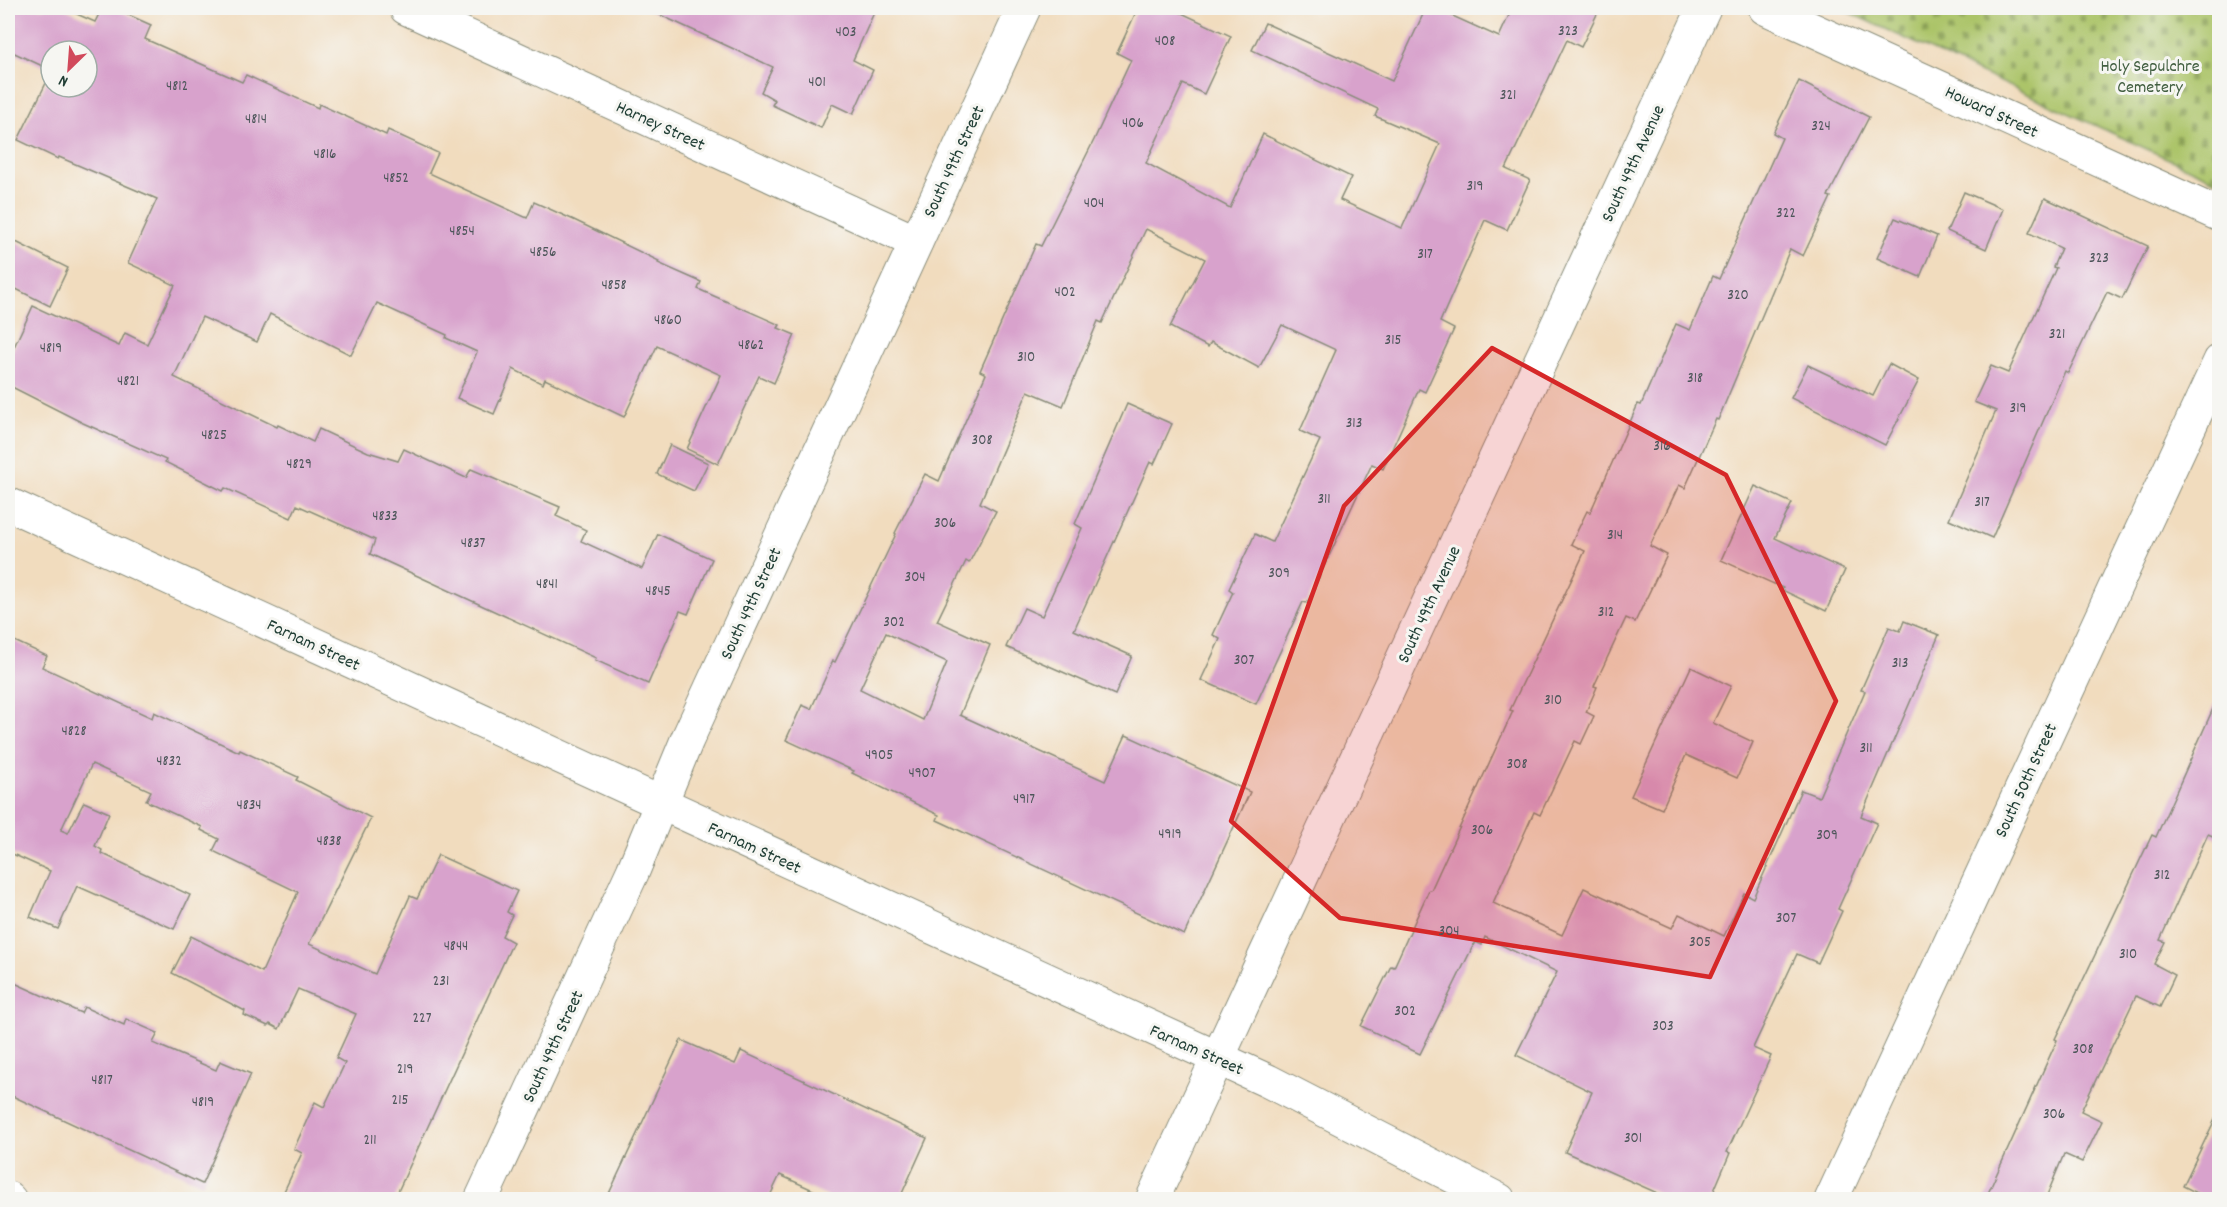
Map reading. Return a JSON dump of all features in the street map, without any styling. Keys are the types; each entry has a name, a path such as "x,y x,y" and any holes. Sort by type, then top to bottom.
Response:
{"street":[{"name":"Harney Street","path":"406,8 916,242"},
{"name":"South 49th Street","path":"481,1200 633,871 687,740 1024,8"},
{"name":"South 49th Avenue","path":"1152,1200 1704,8"},
{"name":"Howard Street","path":"1765,8 2220,215"},
{"name":"South 50th Street","path":"1831,1200 2220,361"},
{"name":"Farnam Street","path":"8,504 1217,1058 1279,1087 1499,1200"}],"highlighted area":[{"path":"1492,348 1726,475 1836,701 1710,977 1340,918 1231,821 1344,506"}],"green space":[{"name":"Holy Sepulchre Cemetery","path":"1839,8 2219,8 2219,182"}],"building":[{"path":"8,8 63,8 95,22 102,8 113,8 151,25 145,39 242,82 246,75 318,108 319,104 386,135 388,130 438,153 429,173 527,218 534,202 701,282 698,289 780,325 778,328 795,335 774,383 759,376 718,464 687,449 721,375 657,346 624,417 545,379 543,384 513,369 494,414 457,398 477,352 446,338 447,335 377,303 351,355 270,314 257,342 202,317 174,377 313,442 319,429 368,452 398,461 404,449 466,478 471,469 560,507 556,516 586,530 581,541 642,569 658,534 712,559 688,614 680,611 648,684 370,554 375,540 297,505 291,518 225,488 223,491 165,462 166,460 83,423 8,385 8,360 33,306 119,346 125,333 147,344 175,285 128,263 157,199 59,157 58,159 18,140 39,97 99,99 99,39 39,39 39,64 8,50"},
{"path":"645,8 876,8 853,60 873,70 853,114 832,104 821,128 772,105 775,100 761,92 773,67"},
{"path":"1138,8 1171,8 1231,36 1204,94 1183,84 1146,163 1230,208 1263,134 1351,177 1340,200 1402,228 1440,144 1375,116 1378,109 1252,50 1265,23 1392,81 1426,8 1435,8 1499,37 1510,13 1499,8 1600,8 1581,47 1567,40 1506,169 1530,180 1507,230 1485,220 1440,322 1454,329 1425,392 1419,389 1383,469 1372,464 1307,603 1303,602 1256,704 1201,680 1220,639 1213,635 1233,592 1229,589 1255,534 1272,542 1320,440 1300,431 1336,350 1282,325 1259,368 1211,342 1208,347 1170,327 1205,259 1146,229 1102,323 1098,321 1063,406 1028,391 980,503 996,511 969,563 966,561 937,621 990,645 960,715 1105,781 1126,735 1250,792 1184,935 937,820 939,815 852,773 854,771 786,740 802,705 811,709 925,474 939,481 986,374 980,371 1036,244 1041,246 1131,60 1117,53","holes":["886,633 947,662 923,720 860,689"]},
{"path":"1799,81 1869,117 1828,196 1831,197 1803,256 1790,249 1718,420 1716,419 1685,488 1679,485 1650,546 1667,555 1635,622 1626,618 1594,686 1597,687 1586,712 1594,716 1581,744 1575,741 1540,815 1534,812 1493,903 1562,935 1584,888 1672,928 1679,914 1724,936 1744,893 1753,898 1801,790 1819,797 1865,691 1861,690 1889,627 1900,631 1904,621 1939,635 1861,816 1877,823 1838,909 1842,911 1818,963 1797,954 1753,1048 1771,1056 1727,1152 1730,1153 1710,1200 1673,1200 1565,1152 1592,1092 1516,1055 1557,972 1485,937 1482,945 1475,942 1420,1054 1361,1026 1391,966 1394,967 1429,890 1431,890 1513,711 1510,710 1585,551 1571,544 1587,511 1590,513 1676,324 1690,330 1713,276 1719,279 1782,138 1773,133"},
{"path":"1964,192 2003,209 1986,249 1947,231"},
{"path":"2045,198 2148,246 2122,299 2107,292 2068,373 2065,371 1992,538 1949,519 1996,411 1974,402 1991,366 2008,373 2056,268 2053,267 2061,248 2029,233"},
{"path":"1895,218 1937,236 1920,277 1877,258"},
{"path":"8,238 68,268 50,306 8,285"},
{"path":"1889,364 1919,380 1885,445 1791,398 1808,365 1873,396"},
{"path":"1127,404 1172,424 1154,464 1150,462 1074,630 1132,656 1115,695 1006,647 1024,608 1042,616 1082,528 1075,524"},
{"path":"670,445 708,463 694,491 657,474"},
{"path":"1755,486 1792,503 1775,538 1845,570 1826,611 1782,590 1783,588 1721,560"},
{"path":"8,638 47,656 42,667 152,718 154,712 239,752 240,750 298,777 296,780 371,818 309,944 375,974 410,896 417,899 438,855 517,891 507,912 512,915 502,936 513,942 394,1200 280,1200 302,1153 294,1149 315,1102 324,1107 345,1063 336,1058 356,1014 298,989 279,1029 244,1015 245,1011 172,973 191,936 262,972 298,892 213,851 219,839 201,830 202,827 146,801 151,791 92,764 61,830 68,833 84,802 109,813 95,846 102,850 101,853 190,895 174,929 77,886 58,929 30,917 50,871 8,852"},
{"path":"1691,667 1731,686 1713,723 1753,742 1737,778 1686,755 1662,809 1631,796"},
{"path":"2220,693 2220,839 2208,834 2160,940 2165,942 2154,964 2175,975 2160,1007 2136,996 2081,1111 2102,1121 2082,1162 2064,1154 2045,1200 1985,1200 2057,1040 2055,1039 2152,835 2156,837"},
{"path":"8,980 81,1013 84,1007 124,1025 126,1019 158,1033 153,1043 216,1070 220,1061 251,1074 202,1184 8,1094"},
{"path":"681,1040 735,1064 741,1051 927,1138 899,1200 835,1200 780,1175 768,1200 606,1200"},
{"path":"2220,1109 2220,1200 2211,1200 2183,1186"}]}
